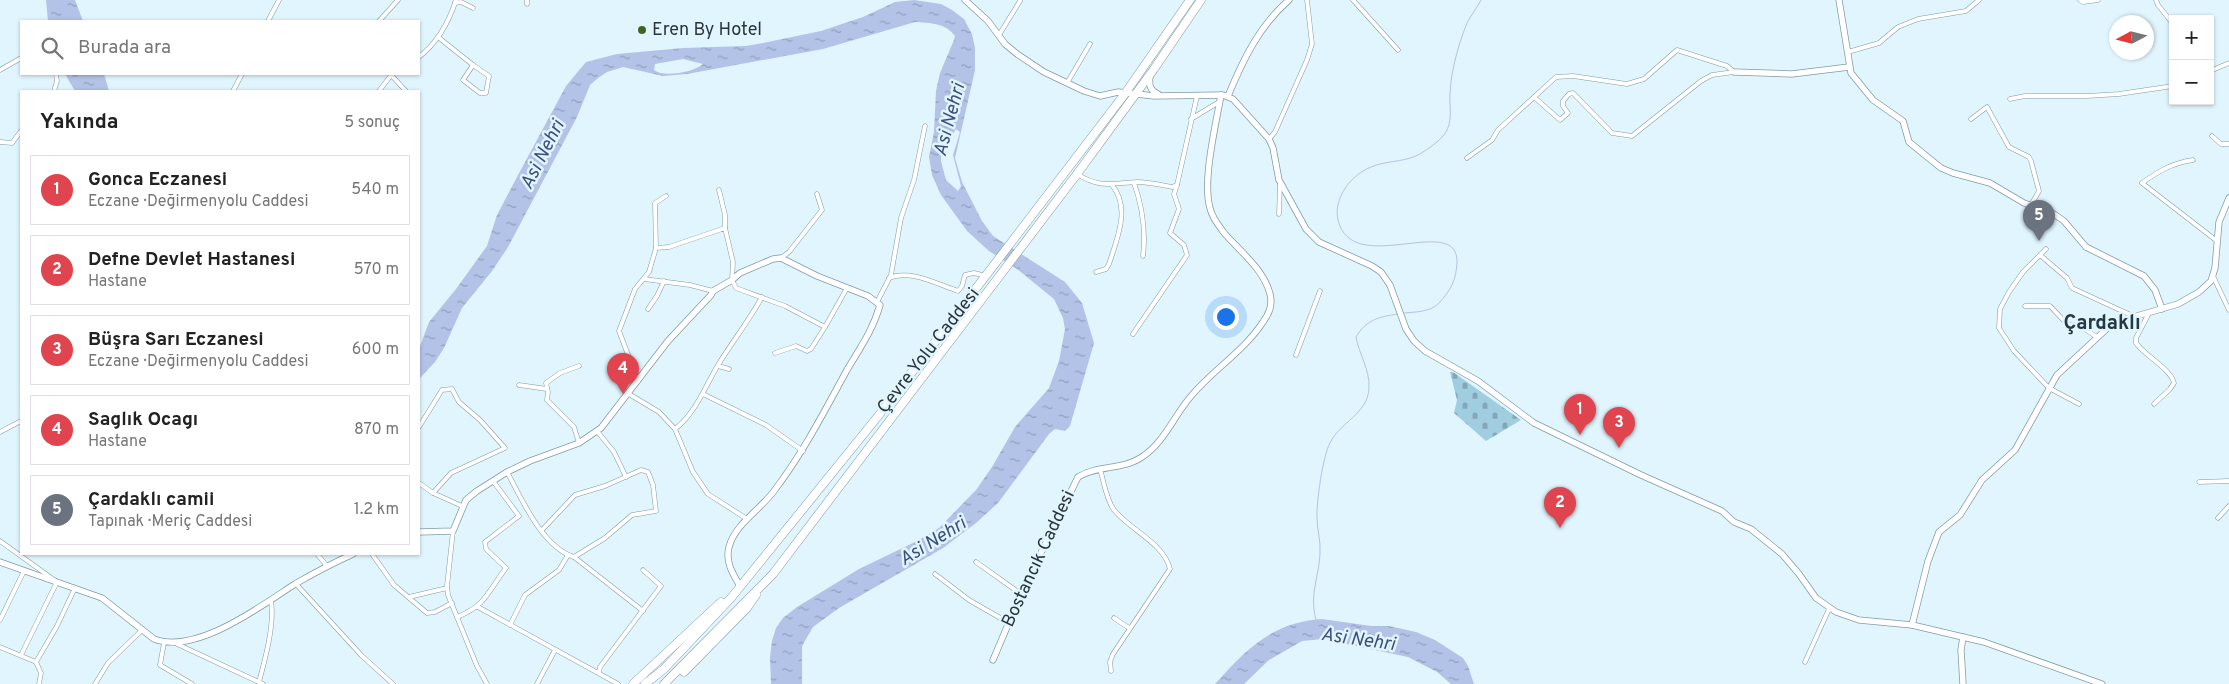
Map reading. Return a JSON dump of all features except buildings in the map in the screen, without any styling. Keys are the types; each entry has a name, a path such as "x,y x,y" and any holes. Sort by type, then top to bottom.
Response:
{"highway":[{"name":"Çevre Yolu Caddesi","path":"645,684 664,668 740,586 883,410 987,277 993,266 1126,92 1190,0"},
{"name":"Çevre Yolu Caddesi","path":"664,684 773,574 1077,174 1201,0"},
{"path":"672,684 747,608 773,574"},
{"path":"634,684 690,629 740,586"}],"street":[{"path":"269,20 279,0"},
{"path":"380,20 398,0"},
{"path":"965,0 988,21 1010,49 1024,60 1066,83 1100,96 1126,92 1135,95 1160,96 1221,95 1234,99 1269,139 1280,184 1303,225 1314,238 1326,246 1372,266 1385,276 1410,335 1425,352 1478,381 1534,423 1650,479 1722,511 1734,522 1751,529 1782,554 1816,598 1830,609 1859,620 1912,625 1963,637 2102,684"},
{"path":"1228,96 1236,76 1258,34 1289,0"},
{"path":"1269,139 1275,132 1307,60 1312,44 1307,0"},
{"path":"1353,0 1398,50"},
{"path":"1839,0 1849,67 1856,81 1873,100 1903,122 1909,142 1921,153 1953,173 1990,183 2031,205 2059,217 2086,247 2144,276 2155,290 2162,310"},
{"path":"1848,52 1878,43 1898,27 1918,19 1966,11 1979,0"},
{"path":"2080,0 2082,2 2098,0"},
{"path":"2156,0 2169,19"},
{"path":"420,56 438,37 450,18 456,1 473,8"},
{"path":"999,36 1020,1"},
{"path":"438,37 490,76 486,93 480,93 464,80 474,65"},
{"path":"1066,83 1090,44"},
{"path":"1467,158 1492,140 1498,130 1558,76 1573,76 1622,84 1640,81 1678,50 1727,66 1734,72"},
{"path":"0,70 20,59"},
{"path":"2214,69 2229,63"},
{"path":"1534,97 1560,120 1568,113 1563,106 1563,101 1568,94 1573,94 1612,132 1632,136 1701,81 1719,73 1792,74 1849,67"},
{"path":"1150,74 1149,84 1153,92 1160,96"},
{"path":"54,90 57,81 56,75"},
{"path":"234,90 241,75"},
{"path":"380,90 390,75"},
{"path":"392,75 405,90"},
{"path":"2010,99 2033,96 2119,94 2169,87"},
{"name":"Bostancık Caddesi","path":"993,660 1075,481 1085,474 1137,460 1154,448 1191,395 1237,352 1260,327 1270,310 1271,300 1265,282 1251,262 1218,224 1210,208 1209,177 1221,95"},
{"path":"1133,334 1187,255 1184,245 1170,233 1179,209 1174,194 1197,96"},
{"path":"1191,119 1220,102"},
{"path":"1971,119 1987,107 2009,148 2024,155 2031,161 2039,191 2031,205"},
{"path":"740,586 727,560 734,537 772,494 803,451 849,367 869,335 880,305 878,302 889,278 901,218 914,180 925,126"},
{"path":"0,142 12,143 20,132"},
{"path":"2212,136 2221,144 2229,144"},
{"path":"2193,160 2177,162 2159,170 2142,183 2217,241"},
{"path":"1077,174 1090,182 1112,185 1134,183 1177,185"},
{"path":"1134,183 1144,219 1143,256"},
{"path":"1279,214 1280,184"},
{"path":"1096,272 1106,269 1109,264 1121,225 1119,194 1112,185"},
{"path":"719,190 733,262 732,280 736,288 785,306 825,327"},
{"path":"487,684 477,666 447,588 453,531 462,506 477,491 507,472 579,442 597,431 629,394 668,341 713,291 745,271 773,259 781,258 790,252 822,210 817,194"},
{"path":"638,381 620,331 635,289 649,272 656,248 655,203 666,196"},
{"path":"2229,198 2221,215 2214,276 2229,310"},
{"path":"656,248 669,247 725,228"},
{"path":"2046,249 2024,272 2009,292 2000,309 1999,328 2014,351 2048,388 2079,404"},
{"path":"2040,255 2067,278 2072,288 2133,316"},
{"path":"781,258 878,302"},
{"path":"889,278 896,275 907,275 958,291 966,275 974,274 987,277"},
{"path":"1912,625 1928,561 1939,532 1960,515 1982,480 2015,450 2048,388 2057,375 2113,323 2133,316 2162,310 2186,300 2208,285 2214,276"},
{"path":"644,279 713,291"},
{"path":"648,309 664,281"},
{"path":"775,353 796,346 807,351 811,349 847,288"},
{"path":"1296,355 1320,292"},
{"path":"675,428 682,424 703,394 718,366 762,297"},
{"path":"2024,306 2050,306 2067,324 2080,326 2097,337"},
{"path":"2149,312 2136,338 2136,343 2170,374 2174,383 2154,404"},
{"path":"579,366 560,373 546,383 547,400 574,427 579,442"},
{"path":"718,366 729,369"},
{"path":"519,385 547,389"},
{"path":"420,425 442,390 452,389 459,402 480,420 505,448 451,473 433,493"},
{"path":"629,394 659,412 675,428 693,472 708,494 748,519"},
{"path":"703,394 766,425 803,451"},
{"path":"0,432 20,421"},
{"path":"597,431 614,452 626,477"},
{"path":"1100,469 1110,503 1114,510 1158,550 1170,567 1113,654 1110,662 1110,671"},
{"path":"542,530 575,495 642,470 648,472 653,485 656,511 632,515 605,538 574,557"},
{"path":"507,472 528,509 549,540 568,555 574,557 643,611"},
{"path":"493,481 519,516"},
{"path":"2200,482 2229,481"},
{"path":"420,484 433,493 462,506"},
{"path":"2218,518 2229,506"},
{"path":"457,617 478,607 483,602 506,568 486,549 485,542 528,509"},
{"path":"420,532 453,531"},
{"path":"0,541 57,582"},
{"path":"318,555 327,566"},
{"path":"0,562 76,587 102,598 141,631 164,643 175,643 217,630 249,615 296,584 351,555"},
{"path":"373,555 394,585 427,613 435,612 452,603"},
{"path":"510,625 525,595 559,570 568,555"},
{"path":"976,562 1022,594"},
{"path":"599,672 600,667 661,586 642,570"},
{"path":"0,620 1,611 24,571"},
{"path":"935,574 970,600 1009,623"},
{"path":"21,654 57,582"},
{"path":"296,584 362,656 392,684"},
{"path":"36,662 57,626 76,587"},
{"path":"409,597 447,588"},
{"path":"175,643 260,683 270,626 271,601"},
{"path":"478,607 618,684"},
{"path":"1805,662 1830,609"},
{"path":"1114,618 1129,628"},
{"path":"96,684 108,662 141,631"},
{"path":"1963,637 1961,650 1963,684"},
{"path":"164,643 160,664 192,684"},
{"path":"0,647 21,654 36,662 41,673 39,684"},
{"path":"537,684 555,650"}],"green space":[{"path":"1450,372 1453,372 1521,420 1486,441 1454,413 1457,400"}],"water":[{"path":"46,0 75,0 83,20 48,20"},
{"name":"Asi Nehri","path":"914,0 941,4 964,19 972,34 975,48 975,70 955,158 962,182 982,221 993,236 1065,282 1082,303 1094,343 1070,426 1065,431 1055,429 1049,434 998,503 976,523 943,548 839,608 813,627 802,646 802,684 771,684 770,657 772,641 776,628 783,618 797,607 859,569 917,541 939,528 976,490 1015,427 1049,388 1059,361 1065,329 1063,318 1054,299 1017,269 989,251 967,231 941,195 932,175 929,157 934,132 936,91 940,73 955,36 947,28 937,24 915,22 823,49 687,74 663,76 623,67 607,72 590,85 577,117 508,247 492,271 462,308 444,348 435,362 420,378 420,346 429,322 487,246 497,215 517,177 566,86 586,62 617,54 683,48 746,46 821,31 863,17 895,2","holes":["683,59 703,64 693,69 672,74 665,74 654,70 655,64","956,129 960,132 953,155 961,186 958,191 946,180 941,154"]},
{"path":"66,75 104,75 109,90 74,90"},
{"name":"Asi Nehri","path":"1322,619 1371,626 1389,626 1416,632 1435,640 1463,658 1474,684 1451,684 1437,672 1408,657 1323,639 1302,641 1269,660 1244,684 1215,684 1250,649 1275,632 1305,621"}],"waterway":[{"path":"1404,313 1432,308 1447,294 1454,280 1457,263 1453,249 1441,243 1424,242 1382,246 1363,244 1347,237 1338,220 1338,204 1350,181 1364,171 1376,165 1416,156 1443,136 1450,121 1450,93 1458,48 1467,23 1481,0"},
{"name":"Asi Nehri","path":"1316,620 1314,594 1320,549 1317,511 1320,480 1327,449 1340,429 1364,405 1369,388 1368,375 1356,337 1373,320 1398,314"}],"place":[{"name":"Eren By Hotel","path":"642,30"},
{"name":"Çardaklı camii","path":"2039,241"},
{"name":"Saglık Ocagı","path":"623,394"},
{"name":"Gonca Eczanesi","path":"1580,435"},
{"name":"Büşra Sarı Eczanesi","path":"1619,448"},
{"name":"Defne Devlet Hastanesi","path":"1560,528"}],"district":[{"name":"Çardaklı","path":"2102,324"}]}
